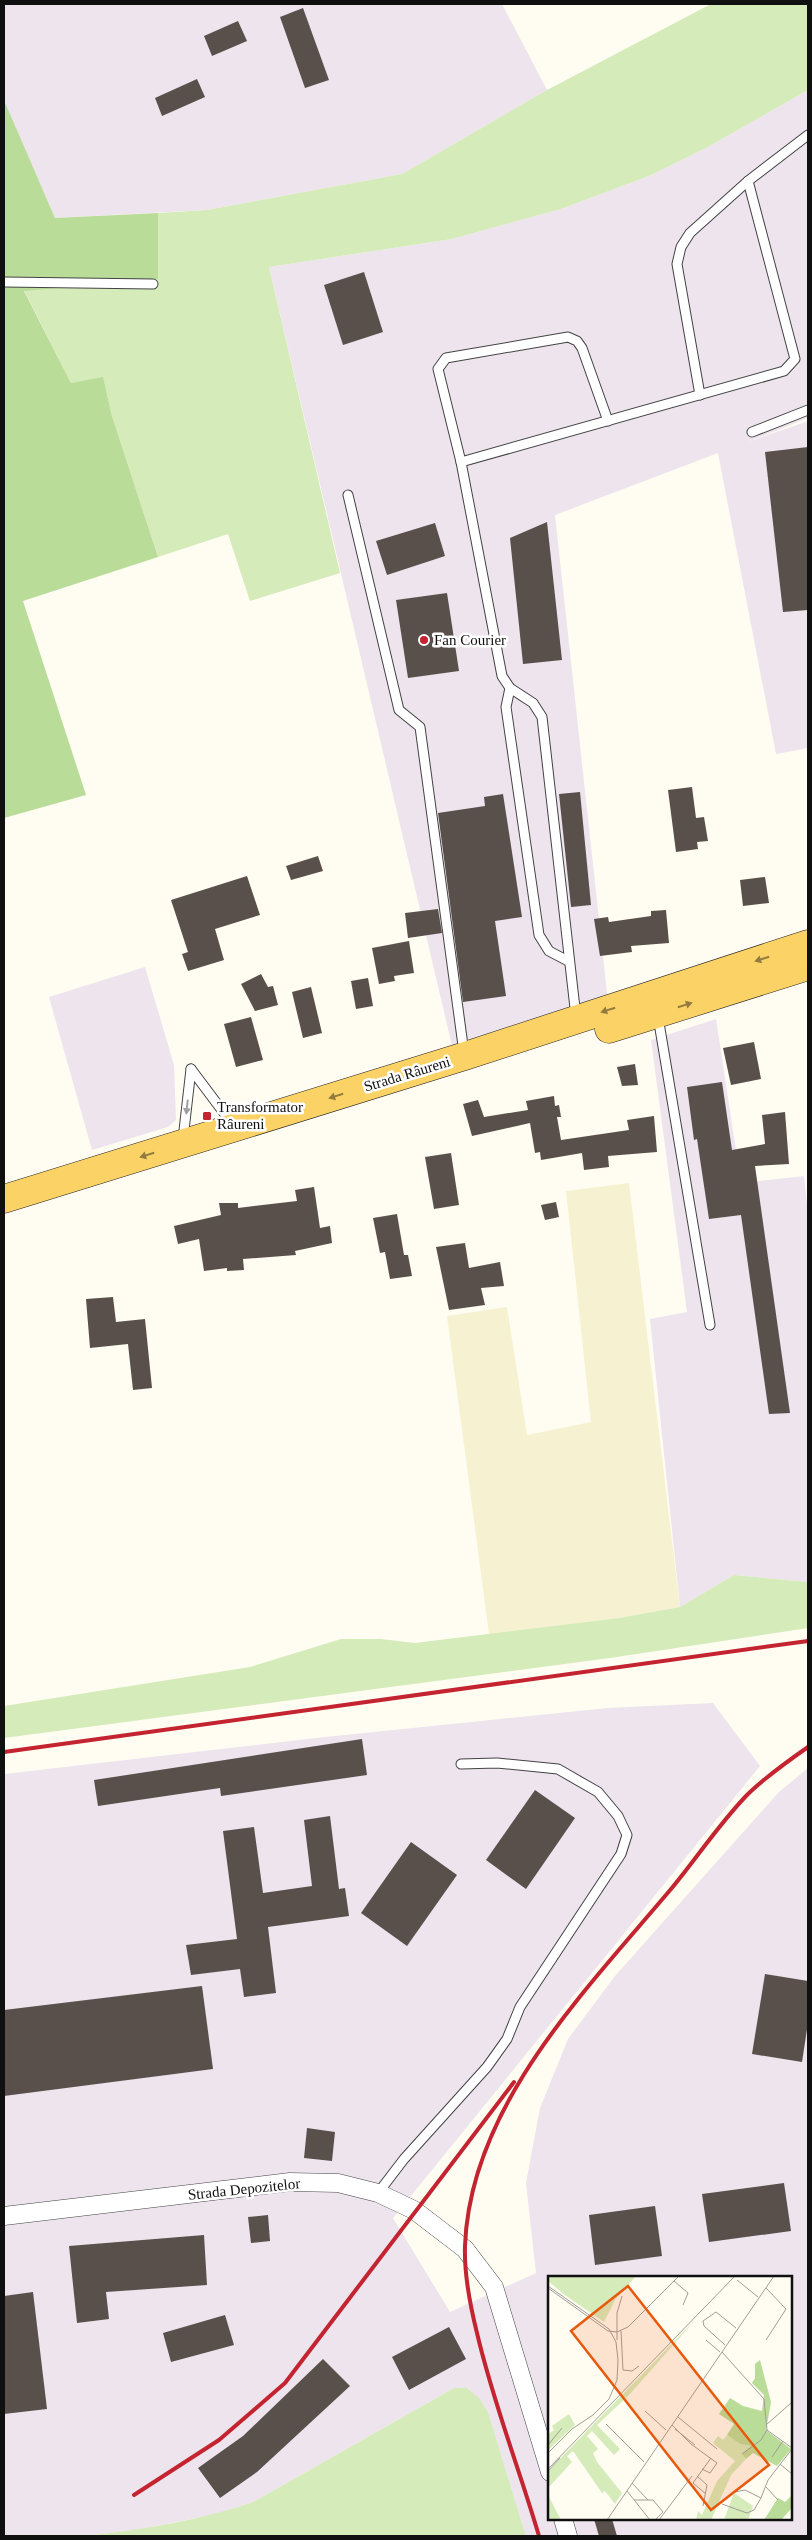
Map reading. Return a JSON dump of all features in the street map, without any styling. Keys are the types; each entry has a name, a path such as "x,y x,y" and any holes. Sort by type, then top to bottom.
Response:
{"main road":[{"name":"Strada Râureni","path":"4,1199 464,1056 808,944"},
{"name":"Strada Râureni","path":"4,1219 808,966"}],"street":[{"name":"Strada Depozitelor","path":"4,2216 290,2182 338,2183 378,2193 414,2210 465,2249 494,2287 548,2465"},
{"path":"563,2520 568,2536"}],"lane":[{"path":"700,395 677,264 681,247 690,233 748,181 808,135"},
{"path":"461,462 784,371 795,359 748,181"},
{"path":"4,282 153,284"},
{"path":"577,1020 568,961 542,717 533,702 510,688 502,676 461,462 438,369 446,358 568,337 577,341 582,348 608,421"},
{"path":"752,432 808,410"},
{"path":"348,496 399,710 420,727 464,1056"},
{"path":"510,688 506,708 539,936 548,951 568,961"},
{"path":"658,1014 710,1325"},
{"path":"183,1144 191,1069 235,1128"},
{"path":"378,2193 404,2159 492,2060 507,2039 520,2007 621,1854 627,1835 618,1816 598,1792 558,1769 497,1763 461,1764"}],"shaded area":[{"path":"4,4 502,4 547,90 402,174 207,210 55,218 4,100"},
{"path":"808,90 808,418 748,442 808,421 808,748 776,754 718,453 555,515 608,1002 453,1050 269,267 452,239 561,209 649,176 708,147"},
{"path":"145,967 174,1065 176,1120 168,1127 92,1150 49,997"},
{"path":"716,1019 741,1183 804,1176 808,1214 808,1582 734,1575 680,1607 650,1319 687,1312 651,1040"},
{"path":"629,1183 680,1607 619,1618 489,1634 447,1316 507,1307 527,1435 591,1422 566,1191"},
{"path":"713,1703 760,1766 393,2218 450,2312 536,2273 526,2183 540,2108 568,2039 615,1976 779,1792 808,1768 808,2536 526,2536 488,2412 468,2388 454,2388 253,2502 217,2514 141,2529 86,2536 4,2536 4,1774 325,1737 608,1708"}],"green space":[{"path":"711,4 808,4 808,90 708,147 649,176 561,209 452,239 269,267 340,573 250,601 228,534 158,557 112,416 103,378 71,383 24,290 158,279 158,213 207,210 402,174 547,90"},
{"path":"4,100 55,218 158,213 158,279 24,291 71,383 103,377 112,416 158,557 23,601 86,795 4,818"},
{"path":"734,1575 808,1582 808,1628 610,1658 4,1738 4,1706 250,1667 341,1639 381,1639 415,1643 619,1618 680,1607"},
{"path":"454,2388 467,2388 479,2398 488,2412 526,2536 86,2536 191,2519 253,2502"}],"building":[{"path":"303,8 329,80 305,88 280,17"},
{"path":"238,21 247,41 212,56 204,36"},
{"path":"197,79 205,97 162,116 155,98"},
{"path":"364,272 383,332 343,345 324,285"},
{"path":"808,447 808,610 783,612 765,452"},
{"path":"547,522 562,660 523,664 510,538"},
{"path":"435,523 445,556 387,575 376,541"},
{"path":"447,593 459,671 408,678 396,600"},
{"path":"692,787 696,818 704,817 708,841 697,842 698,849 676,852 668,790"},
{"path":"580,792 591,905 571,907 559,794"},
{"path":"503,794 522,917 495,921 506,996 463,1002 438,813 485,806 484,797"},
{"path":"318,856 323,871 291,880 286,866"},
{"path":"247,876 260,915 215,929 224,960 188,971 182,954 188,952 171,900"},
{"path":"765,877 769,903 743,906 740,880"},
{"path":"438,909 442,933 408,938 405,913"},
{"path":"666,910 669,943 631,946 632,952 600,956 594,919 608,917 609,922 651,916 651,911"},
{"path":"409,941 414,973 394,976 395,981 379,984 372,948"},
{"path":"261,974 268,987 273,986 278,1005 255,1011 241,984"},
{"path":"368,978 373,1006 356,1009 351,981"},
{"path":"311,987 322,1033 303,1038 292,992"},
{"path":"251,1017 263,1060 236,1067 224,1024"},
{"path":"754,1042 761,1079 731,1085 723,1048"},
{"path":"635,1064 638,1085 622,1086 617,1067"},
{"path":"722,1082 732,1150 765,1144 762,1115 785,1112 789,1164 755,1166 790,1413 769,1414 741,1215 709,1219 697,1139 694,1140 687,1087"},
{"path":"554,1096 555,1106 559,1105 561,1117 557,1117 561,1140 629,1130 627,1120 654,1116 657,1152 608,1156 609,1167 584,1170 582,1153 541,1160 540,1152 535,1153 530,1123 472,1136 463,1104 478,1100 484,1117 528,1110 526,1101"},
{"path":"451,1153 459,1205 434,1209 425,1157"},
{"path":"314,1187 320,1228 330,1226 332,1243 295,1251 296,1255 243,1259 244,1270 227,1271 227,1268 204,1271 199,1239 178,1244 174,1226 221,1215 219,1203 238,1203 238,1208 297,1201 295,1190"},
{"path":"556,1202 559,1217 545,1220 541,1205"},
{"path":"397,1214 404,1255 408,1255 412,1276 390,1279 385,1252 380,1253 373,1218"},
{"path":"465,1243 469,1268 500,1262 504,1286 481,1288 485,1305 449,1310 436,1247"},
{"path":"113,1297 116,1322 145,1319 152,1388 133,1390 128,1344 90,1348 86,1299"},
{"path":"362,1739 367,1775 221,1796 220,1788 98,1806 94,1780"},
{"path":"535,1790 575,1818 526,1889 486,1860"},
{"path":"330,1816 339,1889 345,1888 349,1916 268,1927 276,1993 244,1997 240,1969 191,1975 186,1945 237,1939 223,1831 254,1827 263,1893 312,1886 304,1820"},
{"path":"411,1842 457,1875 407,1946 361,1913"},
{"path":"765,1974 808,1981 808,2023 802,2062 752,2054"},
{"path":"202,1986 213,2069 4,2096 4,2010"},
{"path":"307,2128 335,2132 332,2161 304,2158"},
{"path":"784,2183 791,2231 709,2242 702,2194"},
{"path":"655,2206 662,2256 595,2265 589,2215"},
{"path":"268,2215 270,2241 251,2243 248,2217"},
{"path":"204,2235 207,2285 106,2292 109,2319 77,2323 69,2246"},
{"path":"33,2292 47,2409 4,2414 4,2296"},
{"path":"225,2315 234,2345 171,2362 163,2333"},
{"path":"449,2327 466,2359 409,2390 392,2357"},
{"path":"323,2359 350,2386 257,2472 220,2498 198,2468 243,2436"},
{"path":"594,2520 612,2520 617,2536 599,2536"}],"railway":[{"path":"4,1752 808,1641"},
{"path":"539,2536 483,2359 474,2322 467,2279 465,2246 472,2195 487,2145 510,2098 538,2053 570,2009 671,1889 737,1806 761,1782 808,1747"},
{"path":"134,2495 219,2440 285,2383 514,2082"}],"place":[{"name":"Fan Courier","path":"424,640"},
{"name":"Transformator Râureni","path":"207,1116"}]}
